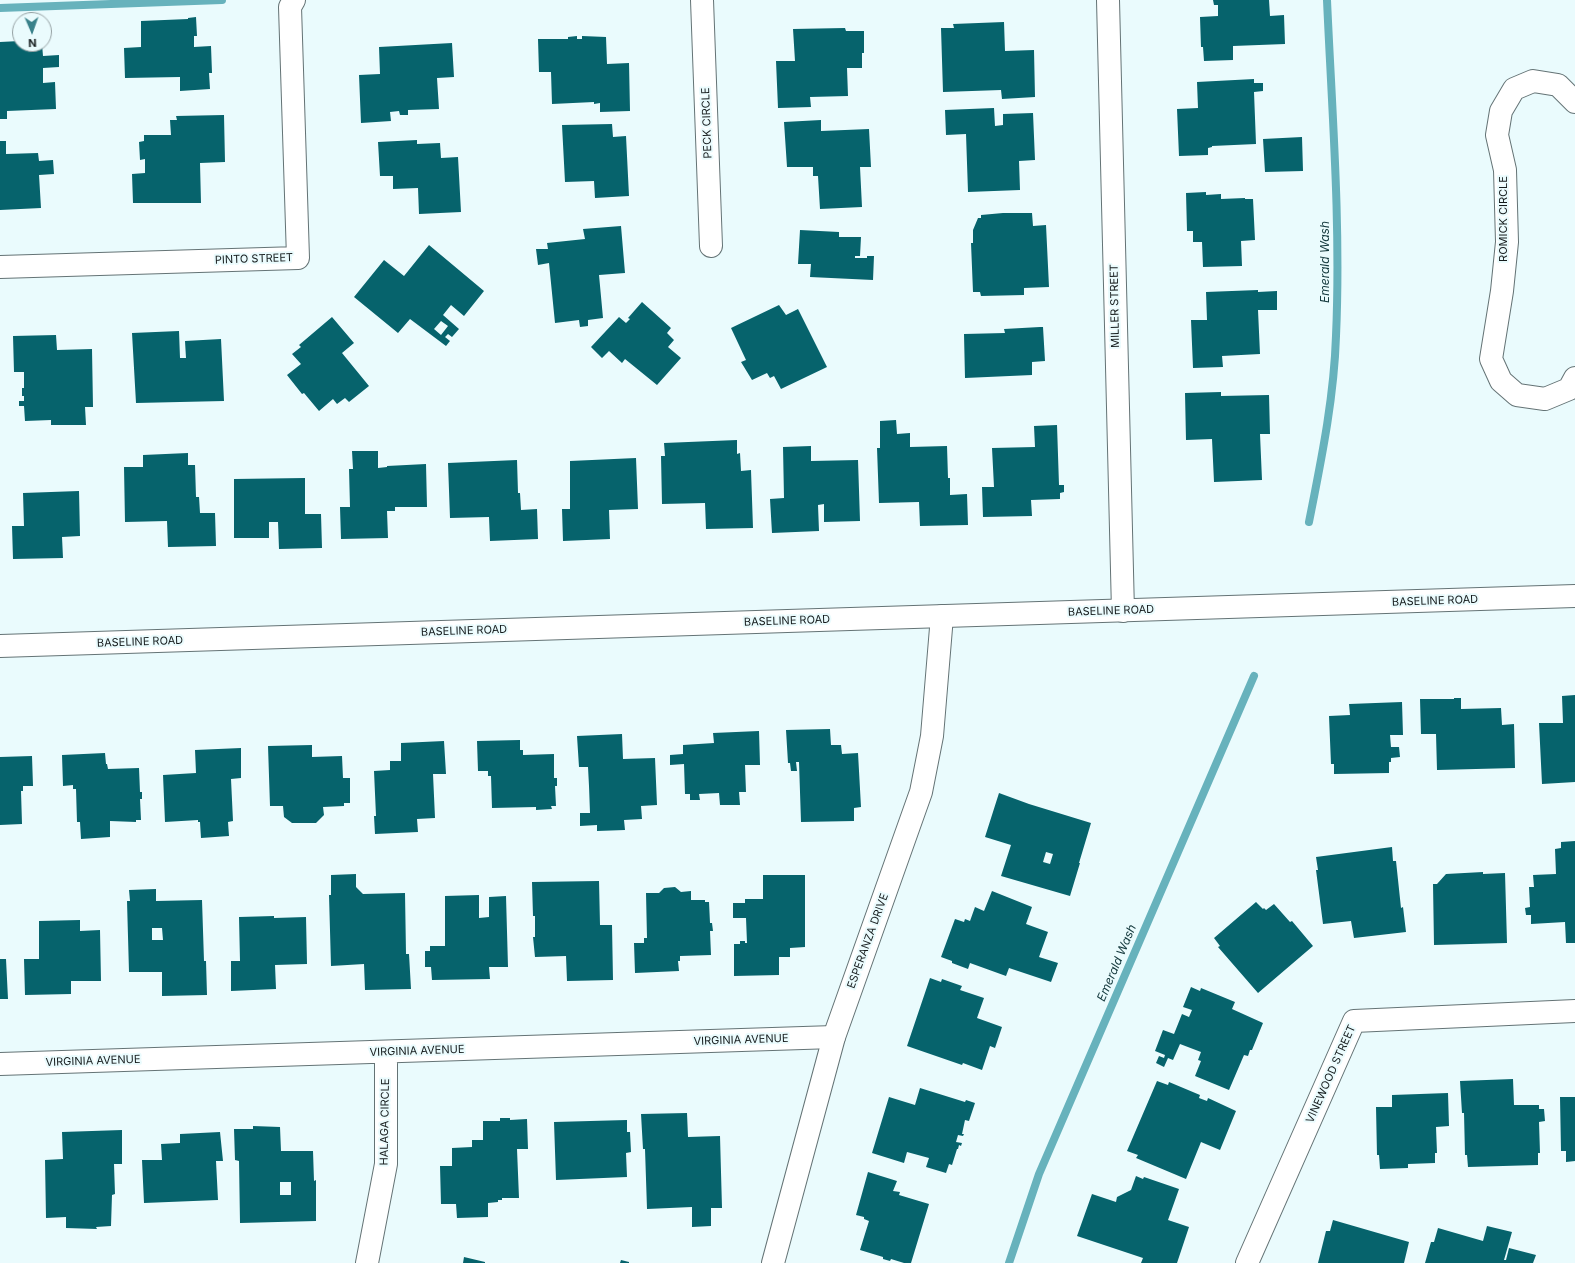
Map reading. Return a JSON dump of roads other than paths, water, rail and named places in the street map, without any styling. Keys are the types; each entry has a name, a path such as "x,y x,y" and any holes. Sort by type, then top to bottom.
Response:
{"street":[{"name":"PINTO STREET","path":"0,267 298,258 290,7 294,0"},
{"name":"PECK CIRCLE","path":"702,0 711,246"},
{"name":"MILLER STREET","path":"1108,0 1123,611"},
{"name":"ROMICK CIRCLE","path":"1575,102 1558,85 1533,81 1514,90 1500,111 1497,135 1504,170 1507,242 1502,291 1491,360 1501,381 1517,396 1546,399 1569,389 1575,378"},
{"name":"BASELINE ROAD","path":"0,646 1575,596"},
{"name":"ESPERANZA DRIVE","path":"773,1263 834,1037 921,792 932,736 942,616"},
{"name":"VINEWOOD STREET","path":"1248,1263 1354,1021 1575,1011"},
{"name":"VIRGINIA AVENUE","path":"0,1064 834,1037"},
{"name":"HALAGA CIRCLE","path":"367,1263 386,1164 386,1052"}],"waterway":[{"path":"0,8 222,0"},
{"name":"Emerald Wash","path":"1309,522 1330,406 1336,336 1337,210 1327,0"},
{"name":"Emerald Wash","path":"1009,1263 1039,1174 1254,676"}]}
